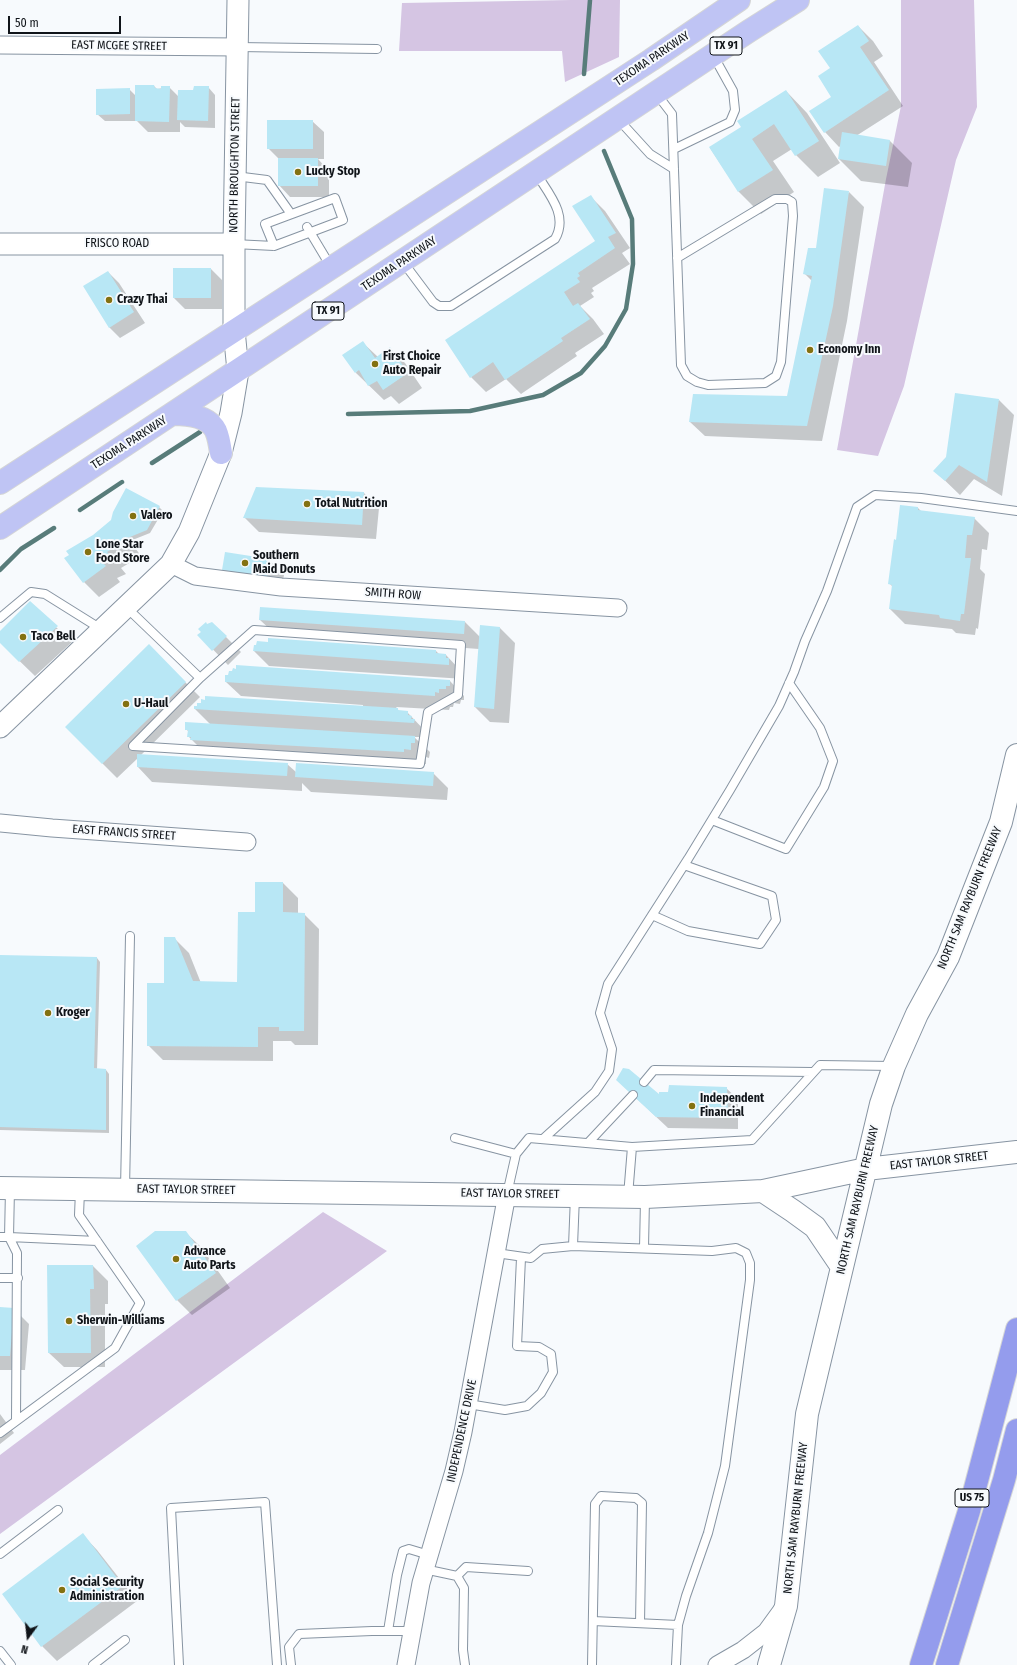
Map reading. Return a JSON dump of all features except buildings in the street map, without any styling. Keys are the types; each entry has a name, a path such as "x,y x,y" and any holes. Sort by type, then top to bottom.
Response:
{"highway":[{"name":"US 75","path":"921,1665 969,1511 1017,1330"},
{"name":"US 75","path":"947,1665 1004,1480 1017,1430"}],"main road":[{"name":"TEXOMA PARKWAY","path":"0,483 651,60 739,0"},
{"name":"TEXOMA PARKWAY","path":"0,528 713,54 798,0"},
{"path":"651,60 656,92"},
{"path":"173,414 187,414 196,416 213,426 217,432 221,453"},
{"name":"NORTH SAM RAYBURN FREEWAY","path":"769,1665 786,1606 807,1414 881,1104 894,1066 917,1014 948,957 1000,822 1017,755"},
{"name":"EAST TAYLOR STREET","path":"5,1188 636,1196 763,1191 866,1169 1017,1152"},
{"path":"763,1191 815,1228 842,1267"}],"street":[{"name":"NORTH BROUGHTON STREET","path":"0,727 171,564 189,532 221,453 231,413 238,371 234,330 234,244 238,0"},
{"name":"EAST MCGEE STREET","path":"0,45 238,47"},
{"name":"FRISCO ROAD","path":"0,244 234,244"},
{"name":"SMITH ROW","path":"171,564 195,576 281,587 618,608"},
{"name":"EAST FRANCIS STREET","path":"0,823 60,829 247,842"},
{"name":"INDEPENDENCE DRIVE","path":"406,1665 426,1562 454,1471 468,1404 506,1194"},
{"path":"717,1665 743,1650 766,1632 786,1606"}],"lane":[{"path":"238,47 377,49"},
{"path":"674,149 730,122 735,110 733,91 713,54"},
{"path":"656,92 672,114 674,149 674,169 677,258 681,365 687,376 697,382 708,385 766,383 776,376 781,362 793,216 792,202 787,199 775,199 677,258"},
{"path":"617,118 650,154 674,169"},
{"path":"402,261 433,302 440,306 451,306 555,239 559,232 559,212 536,173"},
{"path":"235,176 267,180 291,214"},
{"path":"234,244 274,246 289,237 324,224 343,220 335,198 302,213 291,214 282,220 265,224 274,246"},
{"path":"308,230 331,267"},
{"path":"543,1139 595,1092 610,1071 612,1049 600,1014 608,984 712,820 779,706 826,591 857,507 875,495 921,498 1017,511"},
{"path":"0,618 31,592 45,594 102,630"},
{"path":"126,607 200,678"},
{"path":"254,630 461,645 458,695 428,712 420,764 133,746 200,678 254,630"},
{"path":"712,820 786,849 824,787 833,761 820,728 789,683"},
{"path":"652,915 688,931 760,944 776,920 772,896 684,865"},
{"path":"125,1190 130,936"},
{"path":"506,1194 516,1154 529,1138 632,1146 752,1140 812,1072 820,1065 894,1066"},
{"path":"644,1082 654,1070 812,1072"},
{"path":"588,1143 633,1095"},
{"path":"455,1138 516,1154"},
{"path":"632,1146 636,1196 644,1248"},
{"path":"5,1188 4,1237 18,1253 16,1421"},
{"path":"0,1433 115,1348 140,1303 79,1215 80,1189"},
{"path":"572,1246 575,1195"},
{"path":"4,1237 97,1241"},
{"path":"496,1253 521,1258 531,1258 542,1249 572,1246 712,1251 736,1248 746,1253 750,1263 750,1280 724,1466 708,1533 686,1596 678,1625 676,1665"},
{"path":"468,1404 505,1410 527,1406 541,1393 553,1372 551,1354 539,1347 517,1346 521,1258"},
{"path":"0,1278 18,1278"},
{"path":"592,1665 595,1504 601,1496 636,1498 642,1503 640,1623"},
{"path":"179,1665 172,1508 265,1502 277,1665"},
{"path":"0,1554 58,1510"},
{"path":"388,1631 397,1575 403,1551 409,1549 426,1562 457,1576 464,1588 462,1650 465,1665"},
{"path":"457,1576 466,1566 528,1571"},
{"path":"593,1621 678,1625"},
{"path":"291,1665 289,1647 299,1634 412,1631"},
{"path":"93,1665 125,1640"},
{"path":"0,1651 11,1665"}],"shaded area":[{"path":"620,0 619,57 565,82 562,51 399,51 402,3"},
{"path":"901,0 974,0 977,107 956,160 904,386 878,456 837,450 886,179 901,106"},
{"path":"323,1212 387,1251 0,1534 0,1455"}],"waterway":[{"path":"584,74 590,0"},
{"path":"348,414 470,411 543,395 581,373 605,346 626,309 633,264 632,219 604,151"},
{"path":"152,463 200,432"},
{"path":"80,510 122,482"},
{"path":"0,570 21,549 54,528"}],"place":[{"name":"Lucky Stop","path":"298,172"},
{"name":"Crazy Thai","path":"109,300"},
{"name":"Economy Inn","path":"810,350"},
{"name":"First Choice Auto Repair","path":"375,364"},
{"name":"Total Nutrition","path":"307,504"},
{"name":"Valero","path":"133,516"},
{"name":"Lone Star Food Store","path":"88,552"},
{"name":"Southern Maid Donuts","path":"245,563"},
{"name":"Taco Bell","path":"23,637"},
{"name":"U-Haul","path":"126,704"},
{"name":"Kroger","path":"48,1013"},
{"name":"Independent Financial","path":"692,1106"},
{"name":"Advance Auto Parts","path":"176,1259"},
{"name":"Sherwin-Williams","path":"69,1321"},
{"name":"Social Security Administration","path":"62,1590"}]}
